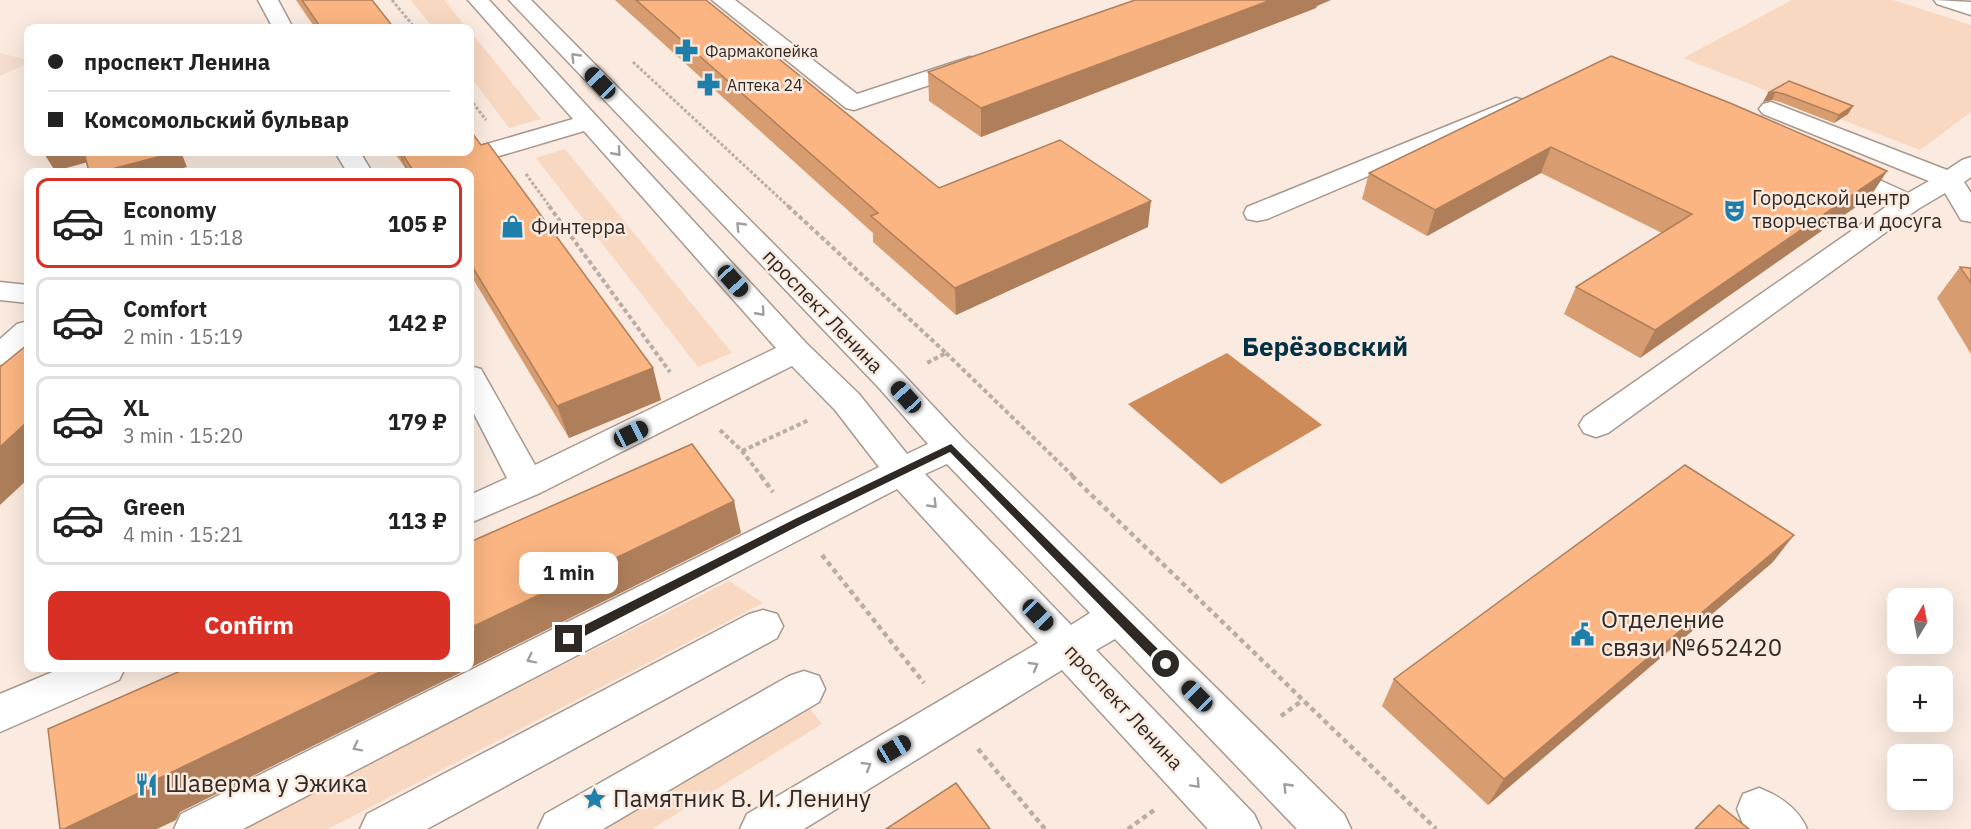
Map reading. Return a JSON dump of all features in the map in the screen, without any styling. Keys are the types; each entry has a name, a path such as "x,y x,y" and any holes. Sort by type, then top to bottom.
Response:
{"street":[{"path":"268,0 281,24"},
{"name":"проспект Ленина","path":"478,0 796,351 847,402 902,472 1238,829"},
{"name":"проспект Ленина","path":"519,0 883,372 951,447 1328,829"},
{"path":"722,0 854,103 987,59"},
{"path":"1944,0 1971,9"},
{"path":"1257,213 1541,94"},
{"path":"1772,109 1960,173"},
{"path":"474,155 590,122"},
{"path":"432,168 472,156"},
{"path":"1812,159 1909,202"},
{"path":"1596,425 1909,202 1960,173"},
{"path":"1960,173 1971,214"},
{"path":"0,291 24,294"},
{"path":"0,355 24,334"},
{"path":"474,508 528,484 796,351"},
{"path":"474,384 528,484"},
{"path":"197,829 796,523 951,447"},
{"path":"763,829 950,715 1118,617"},
{"path":"383,829 763,626"},
{"path":"0,713 96,672"},
{"path":"561,829 804,689"}],"path":[{"path":"392,0 412,24"},
{"path":"506,146 693,403"},
{"path":"946,353 1436,829"},
{"path":"742,452 950,715 1045,829"}],"shaded area":[{"path":"411,0 444,0 464,24 430,24"},
{"path":"1792,0 1893,0 1971,25 1971,112 1920,150 1683,58"},
{"path":"474,36 541,119 509,128 474,81"},
{"path":"0,53 24,59 24,66 0,76"},
{"path":"565,149 732,353 698,367 536,158"},
{"path":"1227,353 1322,425 1221,484 1128,404"},
{"path":"729,581 763,603 328,829 240,829"},
{"path":"805,703 822,724 652,829 592,829"}],"building":[{"path":"302,0 372,0 391,24 318,24"},
{"path":"636,0 706,0 939,188 1060,140 1151,201 955,288 871,216 878,213"},
{"path":"1135,0 1271,0 981,108 928,72"},
{"name":"Городской центр творчества и досуга","path":"1611,56 1730,103 1887,171 1655,330 1576,287 1692,214 1551,147 1435,210 1369,173"},
{"path":"1789,81 1853,106 1839,115 1784,94 1768,93"},
{"path":"474,136 481,145 488,143 653,368 557,406 474,270 474,168 411,168 404,156 474,156"},
{"path":"85,156 162,156 115,168 88,168"},
{"path":"1960,267 1971,268 1971,283"},
{"path":"24,347 24,425 0,447 0,367"},
{"path":"692,444 734,501 474,626 474,540"},
{"name":"Отделение связи №652420","path":"1685,465 1794,535 1504,779 1394,679"},
{"path":"178,672 380,672 149,783 145,790 64,829 60,829 48,729"},
{"path":"956,783 990,829 886,829"},
{"path":"1719,805 1749,829 1695,829"}],"place":[{"name":"Фармакопейка","path":"687,51"},
{"name":"Аптека 24","path":"709,85"},
{"name":"Городской центр творчества и досуга","path":"1734,210"},
{"name":"Финтерра","path":"513,227"},
{"name":"Отделение связи №652420","path":"1583,634"},
{"name":"Шаверма у Эжика","path":"147,784"},
{"name":"Памятник В. И. Ленину","path":"595,799"}],"district":[{"name":"Берёзовский","path":"1325,347"}],"route":[{"path":"569,639 951,447 1166,664"}]}
